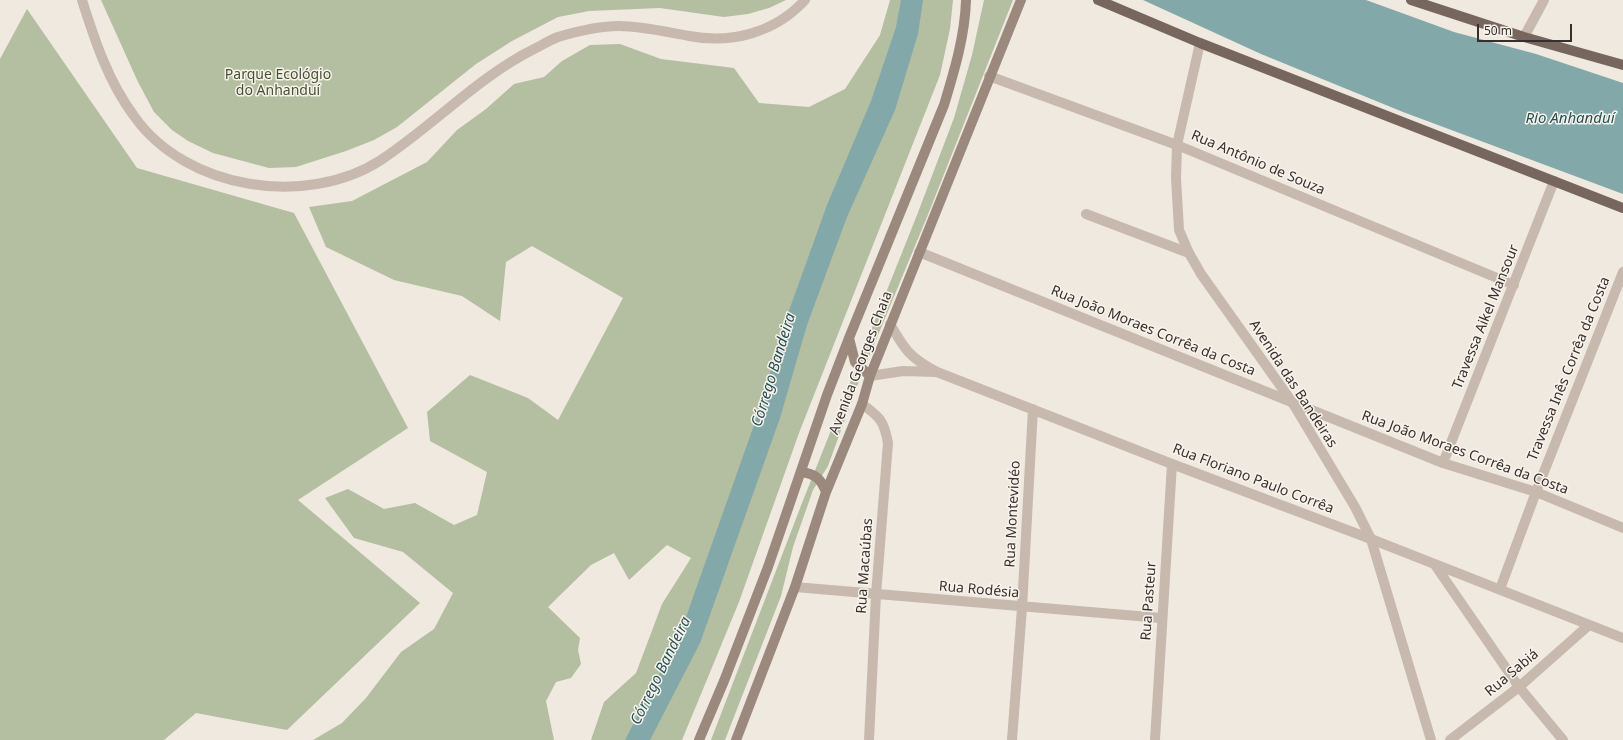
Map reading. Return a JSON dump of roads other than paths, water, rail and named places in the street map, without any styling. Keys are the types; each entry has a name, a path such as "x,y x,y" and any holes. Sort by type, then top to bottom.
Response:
{"main road":[{"name":"Avenida Georges Chaia","path":"699,740 751,610 827,395 849,338 944,106 955,70 966,11 966,0"},
{"name":"Avenida Georges Chaia","path":"736,740 795,587 826,492 862,404 870,376 890,324 1021,0"},
{"path":"1098,0 1200,43 1623,208"},
{"path":"1411,0 1524,37 1623,65"},
{"path":"849,338 856,362 870,376"},
{"path":"801,472 816,476 822,482 826,492"}],"street":[{"path":"82,0 101,58 116,90 135,119 155,139 182,161 206,172 235,181 261,185 292,186 324,182 353,174 379,161 411,138 483,81 516,58 556,38 586,30 619,26 652,29 715,40 740,37 766,29 784,18 805,0"},
{"path":"1524,37 1544,0"},
{"name":"Avenida das Bandeiras","path":"1200,43 1177,145 1176,178 1179,230 1189,253 1292,402 1355,507 1371,539 1430,740"},
{"name":"Rua Antônio de Souza","path":"989,76 1177,145 1514,285"},
{"name":"Travessa Aikel Mansour","path":"1443,463 1554,181"},
{"path":"1086,214 1189,253"},
{"name":"Rua João Moraes Corrêa da Costa","path":"919,252 1443,463 1536,492 1623,528"},
{"name":"Travessa Inês Corrêa da Costa","path":"1500,589 1536,492 1623,272"},
{"name":"Rua Floriano Paulo Corrêa","path":"890,324 908,352 917,361 936,372 1172,464 1371,539 1623,638"},
{"path":"870,376 903,371 936,372"},
{"name":"Rua Macaúbas","path":"862,404 879,417 885,426 888,443 876,595 870,740"},
{"name":"Rua Montevidéo","path":"1012,740 1022,608 1033,409"},
{"name":"Rua Pasteur","path":"1155,740 1161,618 1172,464"},
{"path":"1435,565 1519,687 1563,740"},
{"name":"Rua Rodésia","path":"795,587 1022,608 1161,618"},
{"name":"Rua Sabiá","path":"1450,740 1519,687 1589,625"}],"water":[{"name":"Córrego Bandeira","path":"901,0 923,0 918,34 895,110 847,217 807,325 780,418 700,643 650,740 625,740 680,634 759,411 786,319 827,205 871,101 896,27"},
{"name":"Rio Anhanduí","path":"1143,0 1366,0 1454,32 1536,54 1623,83 1623,194 1403,112 1261,54"}],"park label":[{"name":"Parque Ecológio do Anhanduí","path":"278,84"}]}
